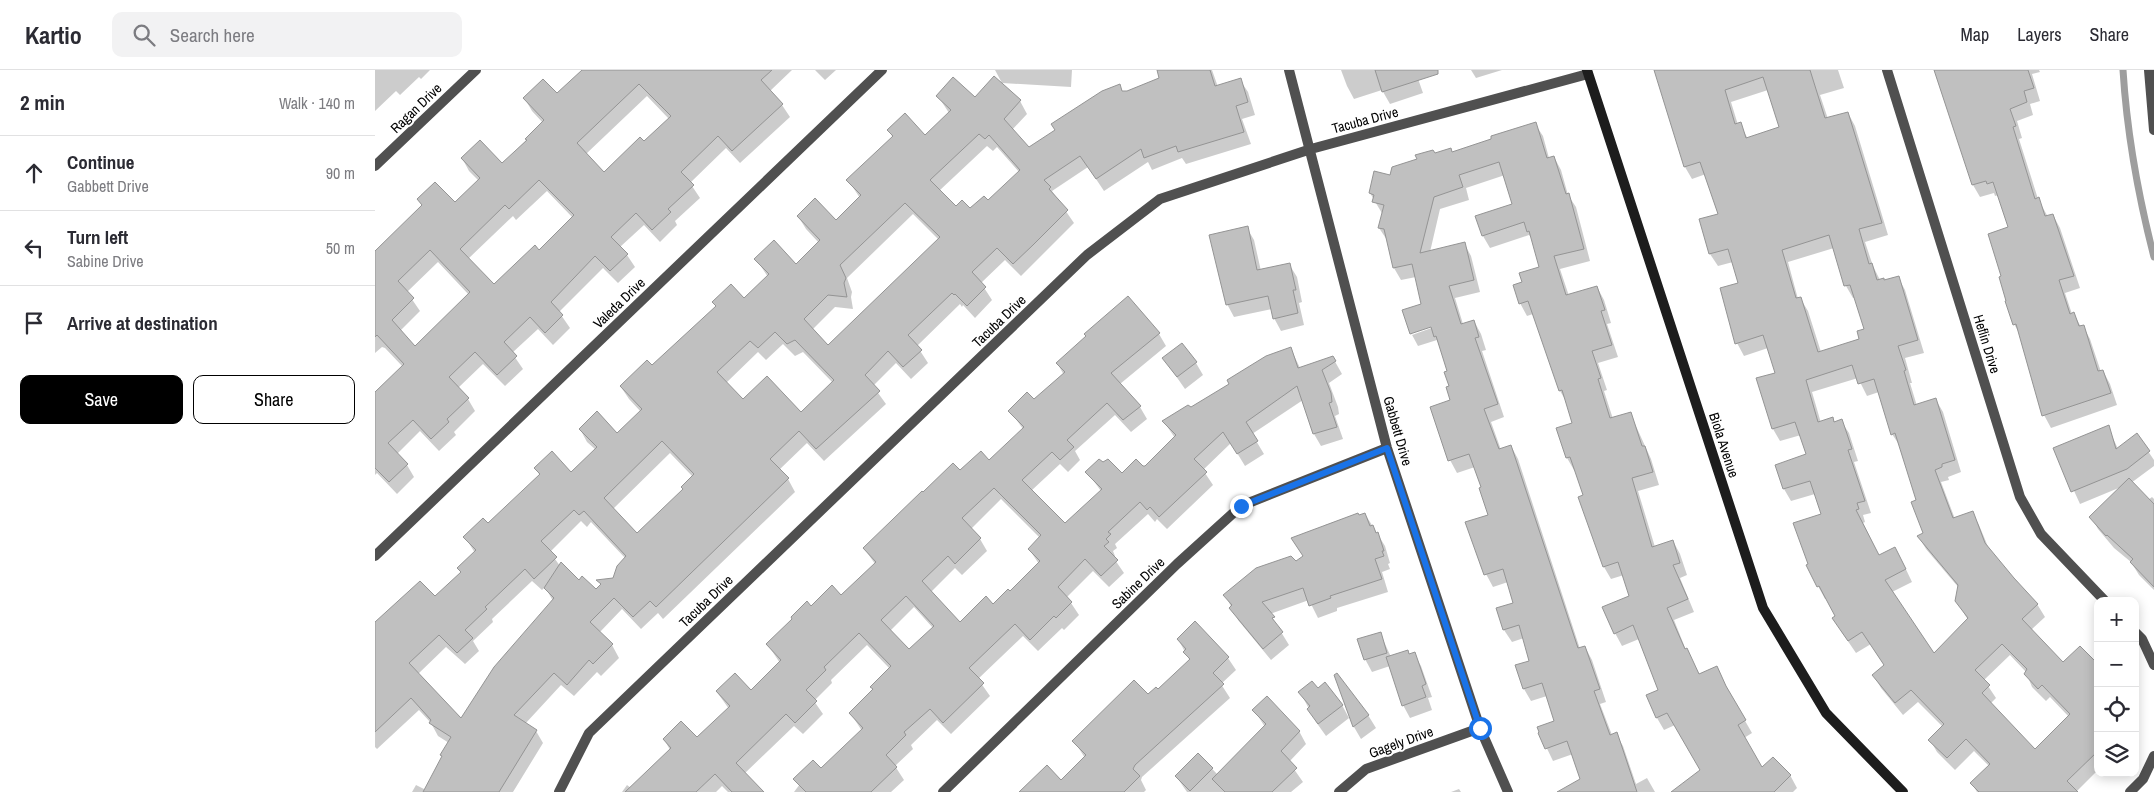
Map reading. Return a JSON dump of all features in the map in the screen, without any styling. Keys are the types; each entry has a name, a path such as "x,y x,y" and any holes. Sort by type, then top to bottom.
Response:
{"street":[{"name":"Ragan Drive","path":"375,166 476,70"},
{"name":"Valeda Drive","path":"375,556 882,70"},
{"name":"Gabbett Drive","path":"1289,70 1387,448 1480,728 1508,792"},
{"name":"Heflin Drive","path":"1887,70 2020,497 2041,534 2101,597"},
{"path":"2149,70 2154,130"},
{"name":"Tacuba Drive","path":"559,792 589,732 1087,255 1160,199 1311,149 1587,72"},
{"name":"Biola Avenue","path":"1587,72 1763,608 1826,713 1903,792"},
{"name":"Sabine Drive","path":"943,792 1177,564 1241,506 1387,448"},
{"path":"2139,636 2154,665"},
{"name":"Gagely Drive","path":"1339,792 1366,768 1480,728"},
{"path":"2130,792 2143,779 2154,756"}],"building":[{"path":"582,70 772,70 761,80 783,104 732,151 718,136 681,172 694,185 668,209 671,212 652,230 636,213 611,237 628,254 610,271 595,256 551,302 563,315 545,333 530,317 504,342 517,356 497,375 475,352 449,377 469,398 447,419 449,422 431,439 413,420 388,443 408,464 389,482 375,468 375,392 404,364 377,335 375,337 375,251 422,205 417,199 435,182 455,202 480,178 461,158 480,140 502,163 527,140 525,139 544,120 523,98 543,79 557,93","holes":["639,84 671,116 644,141 640,137 604,172 577,143","539,180 574,215 539,250 535,245 494,284 460,249 505,205 509,209","430,250 470,292 415,346 392,320 414,298 398,281"]},
{"path":"1157,70 1210,70 1215,86 1241,78 1248,102 1236,106 1244,132 1178,152 1176,146 1144,158 1141,149 1096,179 1080,156 1044,180 1051,187 1049,189 1068,210 1033,245 1013,264 997,248 972,272 986,287 967,306 952,293 908,335 922,350 903,367 888,351 865,375 880,391 816,449 799,431 770,459 789,478 656,607 650,601 633,617 614,598 590,622 613,644 593,664 589,660 567,685 554,673 514,715 537,730 499,792 423,792 442,756 440,755 451,737 429,723 431,720 411,698 375,732 375,622 420,581 435,596 461,572 457,568 476,550 463,537 483,518 488,523 540,474 534,468 552,451 571,472 597,447 579,429 597,411 617,433 642,409 620,386 647,360 652,365 716,306 712,302 731,284 744,298 769,274 754,259 774,240 796,264 820,240 797,216 815,198 836,220 861,195 846,180 893,136 887,130 905,113 925,135 951,110 936,96 953,77 975,97 994,76 1021,100 1004,119 1029,147 1055,130 1051,124 1102,91 1120,84 1122,91 1127,91 1159,78","holes":["979,134 985,139 989,135 1020,170 988,200 984,196 970,208 962,200 956,206 930,180","905,203 940,237 828,345 804,319 828,295 847,297 844,283 846,278 840,265","775,332 787,344 795,340 834,380 801,412 767,376 743,399 717,372 750,341 758,348","662,441 694,474 681,487 683,489 637,533 604,498","574,510 579,515 584,511 626,556 617,566 613,578 596,580 601,584 596,589 582,576 579,580 561,562 544,588 554,598 494,667 461,718 409,663 439,635 457,653 473,638 465,630 487,609 485,607 525,569 534,579 557,557 541,541"]},
{"path":"1375,70 1438,70 1438,74 1382,92"},
{"path":"1654,70 1810,70 1825,118 1848,112 1882,223 1859,229 1869,264 1872,263 1877,280 1899,276 1918,340 1898,346 1914,405 1936,398 1955,460 1942,464 1942,467 1935,470 1953,518 1973,511 1985,543 2038,604 2022,619 2063,662 2080,646 2094,660 2094,755 2067,781 2078,792 1979,792 1970,783 1990,764 1966,739 1947,758 1928,740 1944,724 1911,690 1895,703 1872,675 1884,665 1862,632 1848,641 1832,618 1835,616 1806,565 1808,564 1793,523 1821,514 1810,481 1783,489 1775,465 1806,454 1795,422 1772,429 1756,378 1775,373 1763,335 1735,344 1720,288 1738,283 1728,249 1709,254 1699,219 1718,214 1700,162 1684,167","holes":["1763,77 1779,127 1746,138 1741,122 1735,124 1725,90","1829,235 1844,286 1850,285 1864,329 1857,331 1859,339 1818,352 1801,297 1796,298 1782,250","1852,365 1858,384 1874,379 1891,435 1895,433 1916,500 1911,502 1923,533 1917,536 1958,585 1955,601 1968,618 1934,653 1885,580 1906,569 1895,547 1879,555 1856,510 1859,509 1857,503 1865,501 1848,450 1852,449 1842,419 1834,422 1833,417 1818,422 1806,380","2002,644 2027,669 2024,674 2038,689 2042,685 2070,714 2035,749 1982,693 1990,685 1975,670"]},
{"path":"1934,70 2028,70 2034,88 2024,91 2027,102 2010,109 2016,126 2013,127 2035,199 2039,197 2045,216 2053,214 2074,276 2059,280 2070,314 2074,312 2079,326 2084,325 2098,371 2103,370 2111,393 2042,416 2016,324 2013,325 2005,301 1999,277 2001,276 1988,234 2008,227 1993,182 1987,184 1986,181 1972,185"},
{"path":"1536,122 1547,158 1554,156 1566,194 1569,193 1584,249 1554,256 1566,295 1597,286 1605,310 1601,311 1612,345 1592,351 1601,378 1598,379 1610,418 1631,412 1642,446 1645,446 1653,472 1632,478 1652,547 1673,540 1680,563 1673,565 1688,599 1667,608 1685,649 1687,648 1699,674 1717,666 1726,686 1746,720 1738,725 1762,767 1773,757 1791,775 1774,792 1671,792 1700,770 1667,713 1656,718 1646,695 1658,690 1633,625 1614,634 1602,607 1629,596 1618,562 1603,567 1578,497 1583,495 1570,457 1566,458 1556,428 1572,423 1562,390 1559,391 1528,301 1519,304 1513,285 1522,282 1519,273 1539,267 1529,231 1527,232 1524,222 1482,236 1475,216 1512,204 1499,162 1459,175 1463,187 1434,197 1420,253 1465,242 1474,280 1449,286 1461,324 1474,320 1479,337 1475,338 1498,404 1484,409 1499,449 1511,445 1578,648 1585,646 1600,689 1594,691 1610,735 1617,732 1637,792 1557,792 1580,779 1567,741 1545,749 1538,733 1537,727 1554,721 1542,683 1523,689 1515,665 1529,661 1519,625 1503,630 1496,608 1513,603 1503,569 1484,575 1465,522 1488,515 1479,488 1481,487 1469,454 1448,461 1430,407 1450,400 1446,387 1449,386 1444,372 1447,371 1436,336 1434,337 1431,327 1410,334 1402,310 1421,304 1412,264 1393,268 1384,229 1378,228 1384,205 1372,202 1374,195 1369,193 1374,171 1390,175 1392,167 1417,159 1415,155 1433,150 1435,153 1451,148 1452,152 1491,139 1491,136"},
{"path":"1248,226 1257,270 1290,263 1296,290 1293,290 1298,313 1273,319 1268,296 1226,305 1209,235"},
{"path":"1128,296 1160,333 1111,373 1141,406 1123,420 1107,403 1067,440 1074,447 1060,460 1052,452 1022,480 1065,523 1102,489 1085,472 1099,459 1103,462 1108,459 1122,473 1136,459 1145,466 1176,435 1162,421 1188,405 1191,407 1229,384 1227,380 1266,356 1291,347 1298,368 1333,356 1336,361 1322,370 1331,393 1332,402 1329,403 1337,427 1313,434 1297,386 1246,422 1258,441 1237,454 1223,432 1194,459 1207,472 1159,517 1150,507 1147,510 1140,502 1108,532 1111,534 1106,539 1109,542 1104,546 1118,560 1101,576 1085,559 1058,587 1072,602 1056,618 1054,616 1030,640 1015,624 969,668 984,683 943,723 930,709 904,732 906,735 886,755 897,767 871,792 806,792 793,779 813,760 821,768 863,728 849,713 873,689 870,687 891,666 859,633 824,667 826,670 806,690 817,701 795,723 786,714 736,763 764,792 732,792 715,774 696,792 625,792 671,748 663,739 681,721 697,737 730,706 716,691 735,673 751,690 781,660 766,644 792,619 791,617 807,601 811,606 832,585 841,595 876,562 863,548 922,491 953,463 960,470 981,451 989,460 1024,427 1008,411 1027,392 1034,399 1065,372 1056,363 1086,336 1084,334","holes":["994,488 1041,535 1028,549 1040,561 1010,591 1008,589 993,604 986,596 960,622 922,581 948,556 955,564 981,538 962,518","906,596 934,626 909,649 881,620"]},
{"path":"1182,343 1197,362 1177,377 1162,358"},
{"path":"2109,425 2116,449 2137,433 2150,451 2127,469 2071,492 2053,448"},
{"path":"2129,478 2154,504 2154,587 2130,562 2133,559 2106,536 2089,517"},
{"path":"1358,513 1359,515 1365,513 1370,526 1373,525 1376,533 1378,532 1384,556 1375,559 1382,579 1330,596 1331,598 1309,606 1303,588 1262,602 1275,617 1272,618 1283,632 1263,649 1229,608 1232,605 1223,595 1256,568 1291,556 1296,561 1303,556 1291,538"},
{"path":"1195,621 1229,657 1213,673 1224,684 1135,765 1133,769 1140,776 1124,792 1019,792 1047,765 1061,780 1086,755 1072,741 1134,680 1148,694 1156,687 1158,689 1190,659 1183,652 1186,649 1177,639"},
{"path":"1381,632 1387,653 1364,660 1357,639"},
{"path":"1408,650 1409,654 1415,652 1426,684 1422,686 1426,697 1402,706 1386,657"},
{"path":"1337,673 1369,715 1353,727 1334,675"},
{"path":"1312,681 1318,688 1325,682 1343,705 1318,724 1307,709 1310,706 1298,692"},
{"path":"1267,696 1300,731 1281,751 1297,768 1272,792 1225,792 1212,779 1266,724 1252,710"},
{"path":"1198,753 1213,768 1190,791 1175,776"}],"waterway":[{"path":"2123,70 2127,118 2134,164 2154,257"}],"route":[{"path":"1241,506 1387,448 1480,728"}]}
